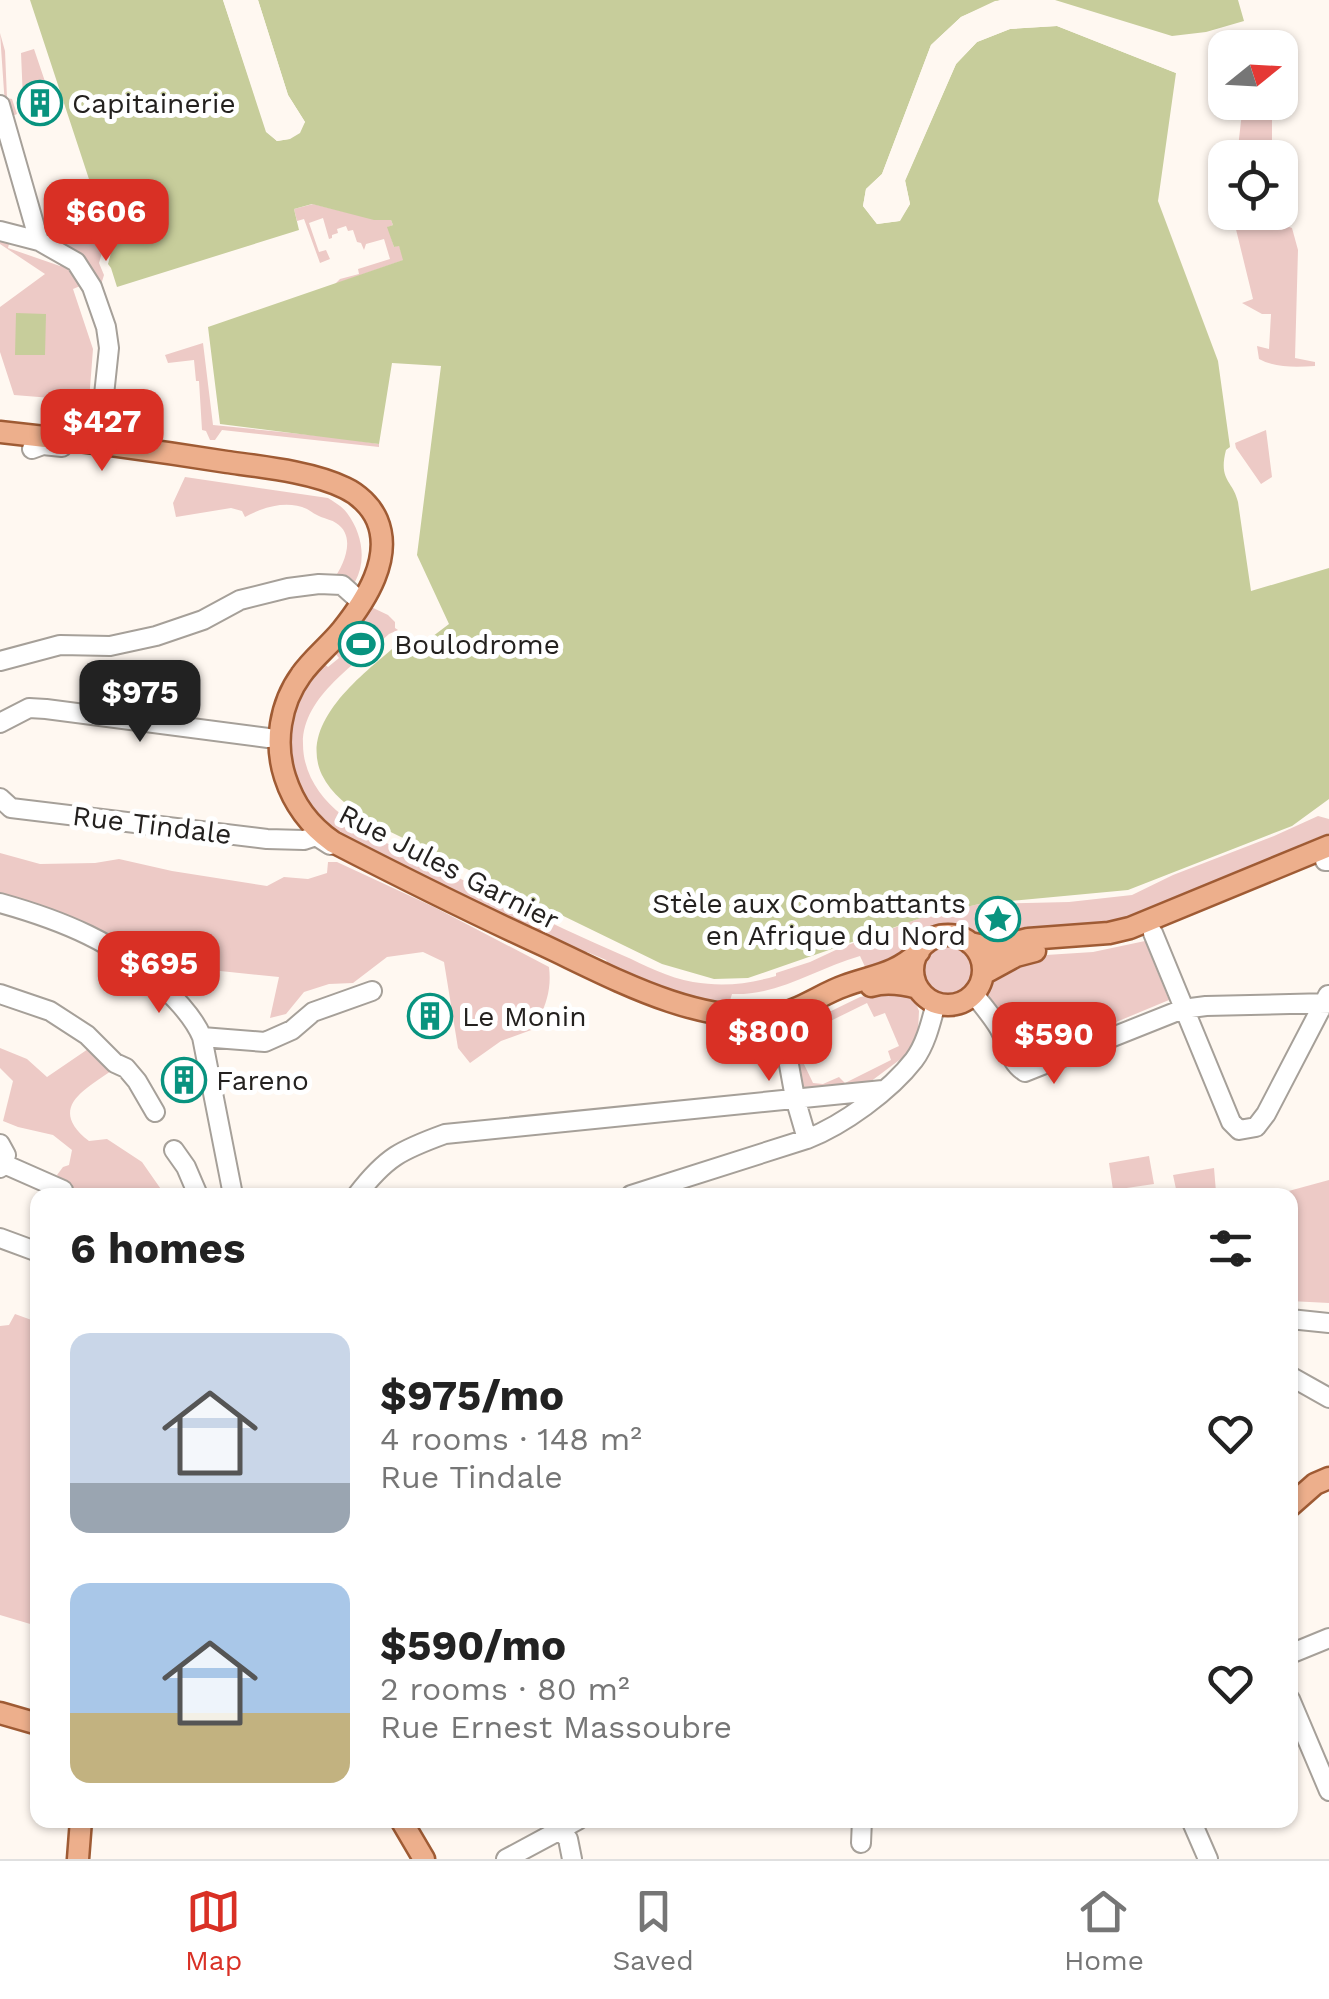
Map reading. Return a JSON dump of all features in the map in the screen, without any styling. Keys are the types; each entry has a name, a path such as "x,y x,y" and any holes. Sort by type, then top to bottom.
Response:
{"main road":[{"name":"Rue Jules Garnier","path":"0,435 328,490 347,500 358,512 374,554 368,575 340,633 301,674 283,709 280,738 282,768 290,794 316,830 348,850 594,970 687,1006 737,1016 776,1018 838,988 904,966 918,952"},
{"name":"Rue Jules Garnier","path":"0,446 99,442 268,469 325,480 349,490 368,505 375,514 383,547 378,570 283,682 272,710 268,738 270,766 280,795 308,838 326,850 606,988 691,1020 734,1026 734,1020 756,1021 817,1010 844,994 880,984 918,988"},
{"path":"978,984 982,962 978,952 962,938 933,938 918,952 914,970 918,988 936,1002 956,1004 1016,956 1108,944 1152,932 1328,857"},
{"path":"970,943 992,948 1028,939 1130,928 1328,857"},
{"path":"654,1008 662,1004 676,1009 687,1006"},
{"path":"1298,1499 1329,1478"},
{"path":"78,1859 80,1828"},
{"path":"406,1828 424,1859"}],"street":[{"path":"0,105 40,241"},
{"path":"0,232 40,241 76,262 92,286 109,348 99,442 104,450 144,457 150,463"},
{"path":"0,661 60,645 110,646 156,636 203,620 240,600 288,588 337,584 358,598"},
{"path":"0,723 29,708 268,738 272,740 275,764 282,768"},
{"path":"268,738 283,709"},
{"name":"Rue Tindale","path":"0,798 12,808 268,839 304,840 316,836 340,850 348,850"},
{"path":"297,805 298,817 310,832 308,838"},
{"path":"0,902 57,920 119,951 148,971 196,1024 202,1037 232,1188"},
{"path":"1152,932 1230,1122 1239,1130 1256,1127 1266,1114 1327,999"},
{"path":"978,984 1014,1062 1025,1072 1183,1010 1327,999"},
{"path":"202,1037 264,1042 292,1030 313,1012 372,991"},
{"path":"0,994 50,1011 87,1035 126,1068 155,1112"},
{"path":"653,1188 808,1139 833,1127 883,1090 915,1059 928,1034 936,1002"},
{"path":"776,1018 808,1139"},
{"path":"363,1188 385,1161 445,1134 883,1090"},
{"path":"0,1144 6,1155 2,1166 59,1188"},
{"path":"174,1150 195,1188"},
{"path":"0,1238 30,1249"},
{"path":"1298,1321 1329,1323"},
{"path":"1298,1381 1329,1398"},
{"path":"1298,1651 1329,1638"},
{"path":"1298,1718 1329,1792"},
{"path":"506,1859 564,1828"},
{"path":"860,1843 861,1828"},
{"path":"1195,1828 1208,1859"},
{"path":"560,1830 568,1839 572,1859"}],"shaded area":[{"path":"30,0 223,0 266,132 277,141 289,139 305,122 288,95 258,0 1000,0 961,17 931,45 882,174 866,189 863,206 877,224 899,221 910,204 905,181 956,64 977,42 1010,29 1057,26 1176,73 1158,201 1218,361 1230,447 1226,450 1224,468 1238,502 1251,591 1329,568 1329,799 1292,826 1128,890 979,904 921,918 748,978 714,979 662,964 366,820 336,794 322,775 317,755 319,735 341,698 405,638 416,649 449,624 417,555 441,366 392,363 379,444 220,424 208,327 403,260 387,227 393,225 391,220 374,220 312,204 294,209 299,230 117,287 108,264 112,249"},
{"path":"1055,0 1238,0 1244,21 1206,32 1172,36"},
{"path":"0,33 5,51 7,98 12,99 17,114 10,117 48,237 56,235 67,242 97,233 103,249 100,288 47,241 5,106"},
{"path":"34,49 56,114 30,122 23,100 21,53"},
{"path":"1241,120 1272,120 1272,140 1239,140"},
{"path":"313,204 391,220 393,225 388,227 394,247 399,245 404,260 335,284 359,274 358,269 390,259 384,239 366,244 364,250 353,230 348,231 346,226 337,229 338,233 329,239 323,218 309,223 319,252 326,250 330,259 320,263 304,219 297,221 294,209"},
{"path":"1236,230 1293,230 1298,250 1295,358 1315,362 1315,366 1293,367 1259,359 1257,346 1269,349 1271,314 1262,314 1242,303 1253,299"},
{"path":"0,236 10,240 8,248 60,266 63,258 85,284 73,289 93,349 89,401 14,395 0,352 0,307 45,274 0,244"},
{"path":"16,313 46,314 45,355 15,355"},
{"path":"203,343 213,425 341,438 379,447 222,430 215,440 210,440 202,430 194,360 168,363 165,355"},
{"path":"1266,430 1272,477 1261,484 1235,443"},
{"path":"185,477 328,498 345,511 359,538 362,556 355,582 333,580 347,543 346,535 334,522 291,505 267,508 245,517 242,511 231,508 176,517 173,503"},
{"path":"369,606 388,615 398,630 334,682 321,696 305,727 306,765 327,801 355,824 401,850 582,937 684,980 725,984 766,979 923,917 979,904 1069,902 1132,895 1318,816 1329,819 1329,833 1299,845 1295,852 1127,919 1030,930 991,939 978,939 964,929 947,926 929,930 914,939 902,955 867,971 860,956 766,991 732,994 728,1007 707,1006 610,968 606,960 587,952 579,955 339,838 310,813 287,757 294,700 321,661 328,667 339,658 335,653"},
{"path":"0,853 40,864 119,859 267,886 284,877 308,879 327,873 328,862 337,862 549,967 547,999 534,1029 501,1041 470,1063 458,1048 444,962 423,952 387,957 353,983 329,984 304,992 286,1014 270,1018 279,977 182,967 173,983 199,1017 154,969 0,899"},
{"path":"1145,941 1169,1000 1025,1060 1006,1015 1000,1017 991,1004 985,987 990,978 1024,959 1093,952"},
{"path":"947,945 965,952 972,970 965,988 947,995 929,988 922,970 929,952"},
{"path":"903,992 915,1001 919,1011 918,1032 910,1052 870,1082 800,1092 794,1061 802,1060 813,1083 823,1084 839,1077 845,1083 891,1060 888,1051 899,1046 885,1013 874,1017 867,1003 800,1036 801,1045 793,1048 790,1031 860,997"},
{"path":"91,1047 111,1071 80,1094 70,1110 71,1119 89,1141 107,1139 142,1162 160,1188 68,1188 57,1175 69,1165 72,1150 53,1135 3,1121 13,1081 0,1068 0,1048 27,1059 47,1077"},
{"path":"1149,1156 1154,1184 1113,1188 1109,1163"},
{"path":"1214,1168 1216,1188 1176,1188 1173,1175"},
{"path":"1329,1180 1329,1303 1298,1301 1298,1188"},
{"path":"15,1314 30,1319 30,1624 0,1615 0,1326 9,1325"}],"pier":[{"path":"223,0 229,0 271,129 279,136 297,130 299,122 283,96 253,0 258,0 288,95 305,122 300,133 290,139 277,141 267,132"},
{"path":"1005,0 964,21 935,48 886,176 871,192 869,205 879,219 896,216 904,203 900,179 952,62 975,38 1009,24 1057,21 1177,68 1176,73 1057,26 1010,29 977,42 956,64 905,180 910,204 900,221 877,224 863,206 866,189 882,174 931,45 961,17"}],"place":[{"name":"Capitainerie","path":"40,103"},
{"name":"Boulodrome","path":"361,644"},
{"name":"Stèle aux Combattants en Afrique du Nord","path":"998,919"},
{"name":"Le Monin","path":"430,1016"},
{"name":"Fareno","path":"184,1080"}]}
